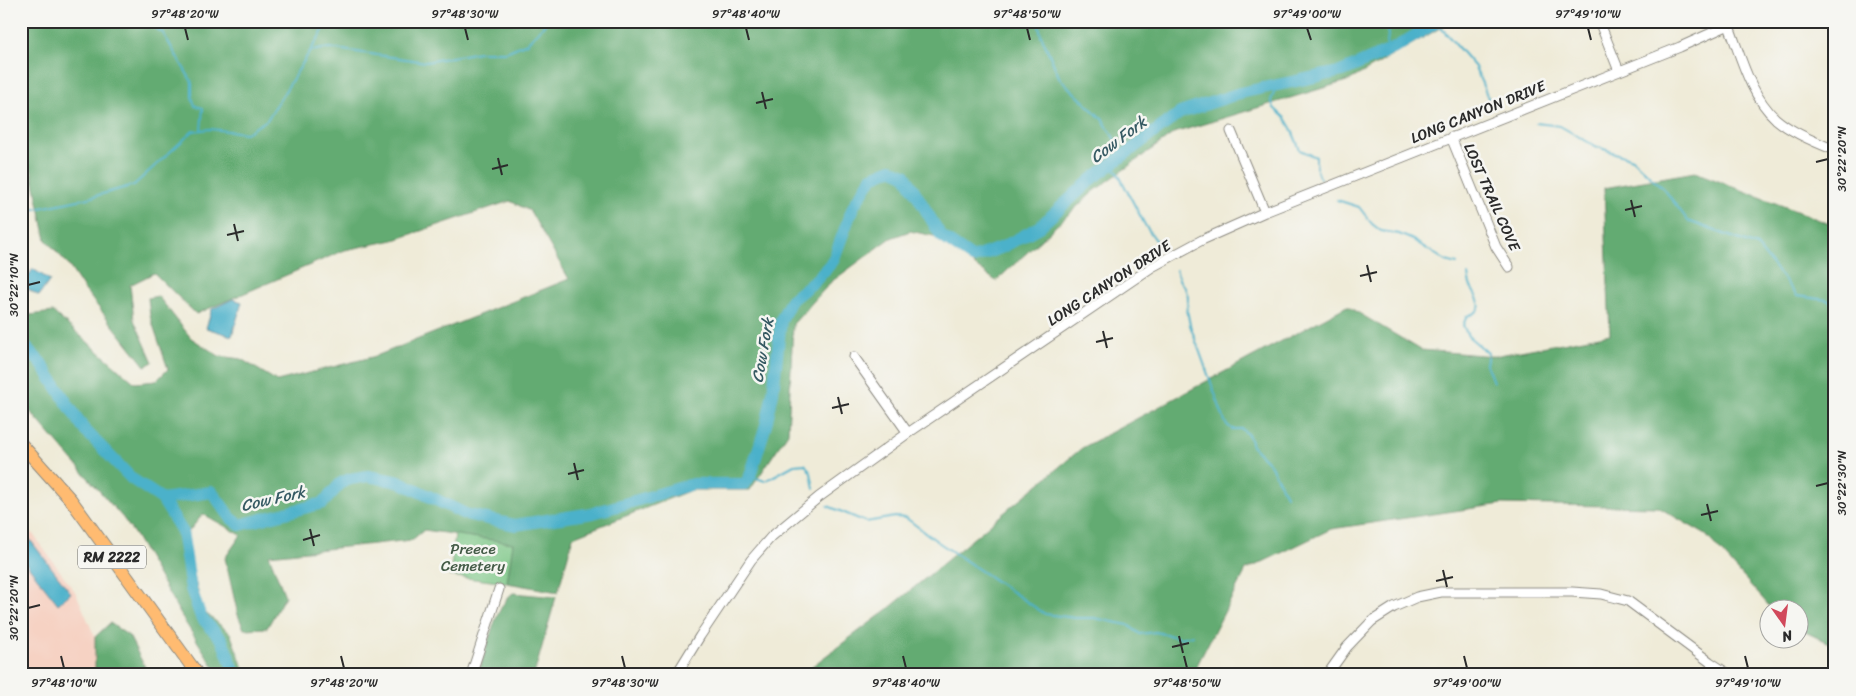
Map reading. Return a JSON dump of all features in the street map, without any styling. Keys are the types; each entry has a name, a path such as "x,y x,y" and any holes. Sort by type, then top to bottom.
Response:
{"main road":[{"name":"RM 2222","path":"21,444 71,500 198,675"}],"street":[{"path":"1598,21 1619,71"},
{"path":"1733,23 1755,91 1766,108 1777,120 1835,150"},
{"name":"LONG CANYON DRIVE","path":"676,675 726,596 751,560 771,537 819,497 908,433 1152,267 1202,240 1266,212 1619,71 1733,23"},
{"path":"1231,131 1266,212"},
{"name":"LOST TRAIL COVE","path":"1451,137 1496,247 1509,267"},
{"path":"854,357 908,433"},
{"path":"471,675 499,588"},
{"path":"1327,675 1347,647 1372,621 1394,607 1417,597 1441,592 1572,592 1601,594 1628,601 1730,675"}],"shaded area":[{"path":"21,518 76,593 95,637 95,675 21,675"}],"green space":[{"path":"21,21 1452,21 1350,80 1174,133 1093,192 996,281 934,236 910,231 891,238 831,282 793,324 788,433 750,490 691,490 573,537 558,592 507,583 513,543 424,530 412,540 269,555 285,596 267,628 244,629 238,615 225,558 241,535 203,514 186,535 187,550 203,611 230,633 246,675 219,675 123,518 21,401 21,309 30,315 53,312 135,383 156,381 168,369 150,316 148,298 158,296 191,338 219,356 241,359 277,381 376,356 569,279 530,211 510,201 394,240 345,250 196,314 154,273 130,285 134,320 153,362 145,366 84,289 67,263 46,240 31,168 21,159"},
{"path":"1695,172 1835,226 1835,646 1808,633 1808,598 1762,598 1706,535 1658,507 1502,504 1331,529 1246,570 1192,675 807,675 811,667 887,610 1082,448 1347,306 1421,350 1494,356 1610,334 1604,188"},
{"path":"26,201 32,239 21,242 21,203"},
{"name":"Preece Cemetery","path":"455,534 514,543 507,583 450,576"},
{"path":"513,593 556,597 534,675 478,675 496,618 507,599"},
{"path":"110,623 129,636 149,675 95,675 95,637"}],"water":[{"path":"33,269 50,280 39,296 22,285"},
{"path":"233,299 242,302 232,336 206,328 212,309"},
{"path":"21,528 71,593 58,604 21,557"}],"waterway":[{"path":"149,21 149,24 163,33 192,82 192,97 195,106 203,108 201,130"},
{"path":"21,212 88,198 134,185 193,131 210,129 246,133 267,120 329,21"},
{"path":"311,51 329,48 426,62 479,52 506,52 527,43 548,21"},
{"path":"1038,21 1041,35 1060,79 1103,120 1124,155"},
{"path":"1385,21 1388,35 1386,52"},
{"name":"Cow Fork","path":"162,499 212,492 231,518 240,525 323,503 341,483 350,479 368,476 400,482 465,514 515,525 593,513 693,484 745,484 750,476 766,425 773,393 781,320 791,300 815,281 833,261 853,207 872,177 891,169 905,175 941,236 973,258 1003,247 1039,227 1092,179 1180,113 1240,93 1343,71 1393,49 1439,21"},
{"path":"1437,23 1475,67 1489,100"},
{"path":"1273,86 1274,93 1271,100 1274,108 1285,118 1300,150 1316,157 1316,167 1320,178"},
{"path":"1536,123 1560,126 1595,146 1632,159 1664,189 1688,221 1757,246 1797,296 1827,300 1835,305"},
{"path":"1113,164 1145,225 1163,250"},
{"path":"1337,200 1359,207 1372,224 1381,231 1399,234 1413,240 1446,261 1457,264"},
{"path":"1176,270 1188,296 1187,310 1190,325 1226,424 1232,429 1242,429 1249,436 1252,446 1270,464 1286,495"},
{"path":"1468,275 1470,286 1480,304 1477,311 1467,316 1463,325 1468,336 1488,353 1486,364 1493,382"},
{"path":"21,342 41,363 84,429 132,479 162,499 182,531 191,589 201,617 222,640 233,668 233,675"},
{"path":"750,476 765,481 794,465 805,464 811,473 814,489"},
{"path":"828,506 866,522 895,517 906,518 938,542 1045,614 1075,618 1094,618 1128,625 1140,634 1156,632 1180,638 1193,635"}]}
